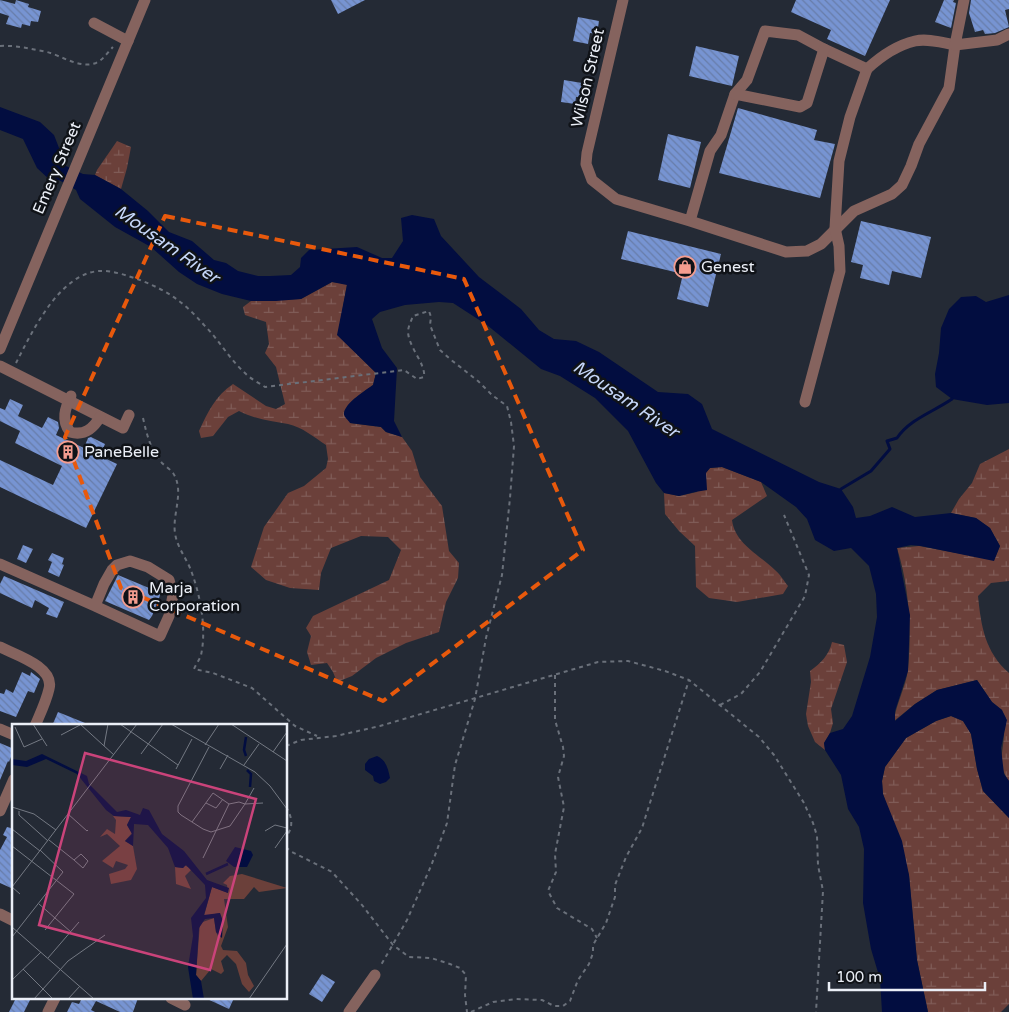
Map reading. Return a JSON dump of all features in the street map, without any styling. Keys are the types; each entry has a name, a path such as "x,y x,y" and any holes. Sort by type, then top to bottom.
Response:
{"street":[{"name":"Emery Street","path":"0,350 5,322 75,168 123,39 145,0"},
{"name":"Wilson Street","path":"623,0 598,104 586,164 588,173 596,185 616,200 690,221"},
{"path":"867,69 798,35 765,31 747,80 735,94 721,134 710,151 690,221 786,252 807,251 821,244 854,211 892,194 902,185 919,144 949,88 964,0"},
{"path":"94,23 123,39"},
{"path":"805,402 840,271 839,246 835,228 839,161 853,109 867,69 879,59 916,41 931,41 955,45 997,40 1009,34"},
{"path":"735,94 800,107 807,103 824,49"},
{"path":"0,366 70,398 100,417 123,428 129,415"},
{"path":"70,398 64,413 64,420 70,432 81,434 91,430 100,417"},
{"path":"0,564 160,636 173,602 172,588 169,580 159,572 139,563 125,561 112,570 91,604"},
{"path":"0,647 41,668 48,677 49,689 36,724"},
{"path":"0,729 12,734"},
{"path":"0,812 12,784"},
{"path":"0,914 12,920"},
{"path":"349,1012 376,975"},
{"path":"48,1012 54,1000"}],"path":[{"path":"0,46 15,46 48,52 88,65 103,58 123,39"},
{"path":"12,372 34,328 52,302 64,289 90,273 107,271 132,277 158,287 178,298 246,374 265,387 404,370 417,379 424,378 425,371 413,351 408,331 413,316 429,310 431,317 430,325 440,350 507,406 514,446 502,575 486,638 475,699 455,765 447,823 411,911 376,975"},
{"path":"143,418 150,446 162,464 173,473 178,490 174,524 175,535 180,550 190,568 201,606 201,655 194,669 213,673 252,688 294,726 318,737"},
{"path":"720,705 741,694 760,672 805,596 809,574 784,515"},
{"path":"288,745 301,740 336,736 380,726 598,662 623,661 648,666 689,680 767,745 804,803 813,823 817,836 818,865 823,898 816,1012"},
{"path":"555,675 555,720 564,756 558,777 564,807 555,854 556,872 548,891 557,908 592,929 597,938"},
{"path":"471,1012 493,1002 516,999 542,1000 554,1006 563,1006 570,1001 578,980 590,964 594,945 606,923 615,897 616,885 626,858 642,828 689,680"},
{"path":"288,811 292,824 288,834"},
{"path":"288,849 332,872 362,905 392,945 409,957 431,958 460,968 466,975 467,981 465,995 467,1012"}],"highlighted area":[{"path":"165,216 464,279 583,550 383,701 121,588 65,437"}],"green space":[{"path":"117,141 131,147 121,189 95,175"},
{"path":"332,282 347,284 338,335 376,373 373,385 354,399 350,423 381,427 386,432 402,437 412,451 420,477 442,506 449,551 459,563 458,578 446,602 439,632 406,643 376,658 352,676 337,682 327,663 311,665 307,652 311,636 306,628 313,616 389,580 401,550 388,537 361,536 331,548 321,573 319,590 290,588 266,580 251,567 264,527 288,493 304,486 326,468 328,459 326,445 293,425 257,418 239,411 228,417 213,436 201,438 199,431 217,399 233,384 266,406 276,409 285,404 276,367 265,353 269,344 266,322 245,315 243,307 251,301 301,299"},
{"path":"1009,449 1009,581 991,583 978,596 983,628 989,647 994,656 1009,673 1009,781 1002,764 1004,735 1002,710 992,702 977,680 937,690 915,704 894,721 907,676 910,639 907,592 897,548 919,546 994,560 1000,546 990,528 976,518 951,513 972,483 980,464"},
{"path":"722,467 761,482 767,496 732,520 738,536 743,542 777,572 788,586 783,594 737,602 709,598 696,587 695,546 665,514 664,493 679,496 697,492 705,473 710,468"},
{"path":"832,642 844,645 847,662 831,709 833,723 824,743 825,750 815,742 808,726 806,714 811,682 810,671 824,658"},
{"path":"951,716 963,721 971,734 983,791 1009,818 1009,1004 1001,1012 928,1012 917,960 909,875 883,794 882,781 885,767 906,738 936,721"}],"water":[{"name":"Mousam River","path":"0,107 40,122 54,135 66,166 83,174 95,175 121,189 148,211 169,232 192,241 214,260 226,263 238,271 258,276 291,275 300,267 301,258 309,250 357,247 382,258 392,258 403,241 401,218 412,215 434,219 441,236 479,277 521,309 539,330 554,339 576,341 599,352 658,392 688,394 702,404 712,429 819,482 841,489 853,507 856,518 870,516 892,507 915,517 951,513 976,518 990,528 1000,546 994,561 921,546 911,545 897,548 910,615 908,671 895,711 895,721 915,704 937,690 977,680 992,702 1002,710 1007,720 1001,748 1004,774 1009,781 1009,818 983,791 971,734 963,721 951,716 936,721 906,738 885,767 882,781 883,794 902,841 909,875 917,960 928,1012 882,1012 880,979 871,949 863,903 864,849 859,827 848,809 841,775 825,750 824,743 830,733 843,729 852,716 870,657 877,617 876,594 869,566 851,548 834,551 815,540 807,519 796,507 761,482 722,467 710,468 706,473 707,490 679,496 664,493 656,483 628,431 595,398 560,376 541,369 487,325 453,303 439,302 405,305 380,312 372,319 382,348 397,368 394,421 402,437 386,432 381,427 350,423 344,415 345,409 356,397 373,385 376,373 337,335 347,285 332,282 301,299 251,301 222,294 197,284 179,272 151,247 115,227 80,199 76,190 59,180 51,181 37,168 23,139 0,130"},
{"path":"1009,295 1009,403 987,405 952,399 936,387 935,374 941,328 949,309 961,297 976,296 986,302"},
{"path":"377,756 386,765 390,778 380,784 374,781 373,776 365,770 365,764 369,759"}],"building":[{"path":"0,0 15,4 16,0 29,4 28,7 41,11 38,22 31,21 30,26 22,24 21,28 6,24 9,16 0,13"},
{"path":"331,0 365,0 338,14"},
{"path":"796,0 890,0 865,56 827,39 831,30 791,12"},
{"path":"944,0 954,0 953,2 956,3 951,28 935,22"},
{"path":"971,0 1009,0 1009,9 1005,10 1009,27 995,33 985,34 983,30 975,32 969,13"},
{"path":"578,17 599,21 597,34 590,33 588,44 573,41"},
{"path":"696,46 739,56 732,86 689,76"},
{"path":"564,80 582,83 580,97 576,97 575,104 561,102"},
{"path":"738,108 817,130 814,140 835,144 820,198 719,173"},
{"path":"668,134 701,142 690,188 658,180"},
{"path":"861,221 931,237 921,278 892,271 889,285 860,278 863,265 851,262"},
{"name":"Genest","path":"628,231 721,254 708,307 677,299 683,274 621,259"},
{"path":"10,399 23,405 18,416 42,428 48,417 58,422 59,428 56,435 84,448 88,438 91,437 105,444 100,456 117,464 86,528 0,487 0,460 53,485 62,466 15,443 20,431 0,421 0,408 5,410"},
{"path":"23,545 33,549 26,563 17,559"},
{"path":"52,553 64,558 62,564 64,565 59,577 48,572 52,562 48,560"},
{"name":"Marja Corporation","path":"118,575 161,593 149,620 105,601"},
{"path":"4,576 64,602 57,618 46,614 49,608 35,600 32,608 0,593 0,584"},
{"path":"22,672 30,676 31,672 40,679 34,693 28,691 16,717 0,711 0,693 4,694 6,689 13,693"},
{"path":"58,712 88,724 53,724"},
{"path":"0,743 12,748 12,754 0,780"},
{"path":"12,826 11,888 0,883 0,850 7,837 3,835 7,827 11,828"},
{"path":"322,974 335,982 322,1002 309,994"},
{"path":"15,1000 30,1000 24,1012 9,1012"},
{"path":"81,1000 137,1000 133,1012 120,1012 96,1001 91,1010 95,1012 67,1012 72,1002 79,1004"},
{"path":"209,1000 233,1000 229,1009"}],"waterway":[{"path":"841,489 871,471 890,449 887,441 897,438 902,431 915,421 952,399"}],"place":[{"name":"Genest","path":"685,267"},
{"name":"PaneBelle","path":"68,452"},
{"name":"Marja Corporation","path":"133,597"}]}
